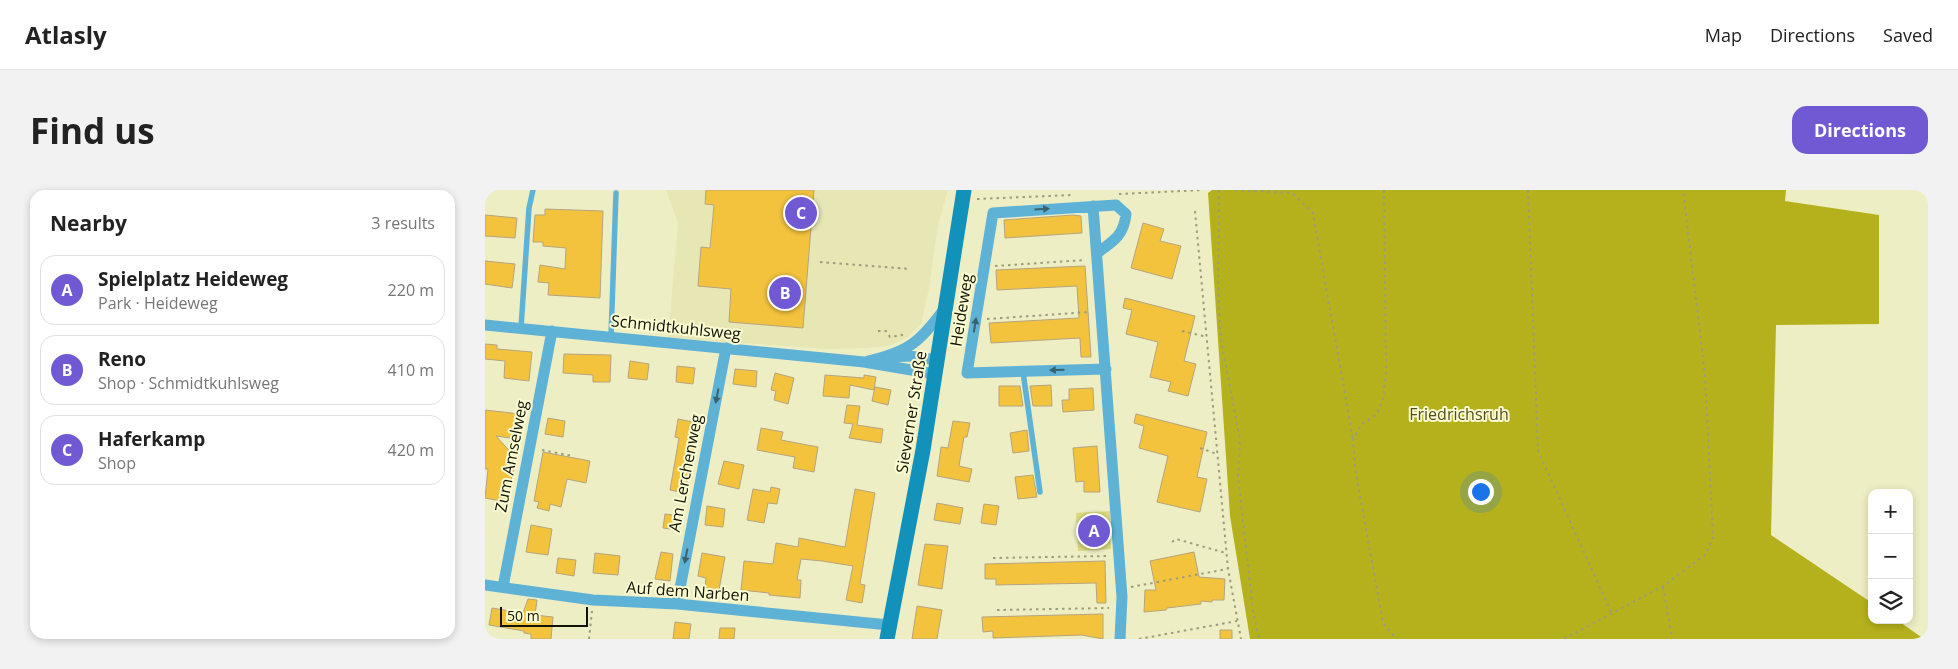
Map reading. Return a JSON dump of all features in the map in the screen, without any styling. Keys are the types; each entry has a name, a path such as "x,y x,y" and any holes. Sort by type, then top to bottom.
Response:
{"main road":[{"name":"Sieverner Straße","path":"888,632 917,483 963,190"}],"street":[{"name":"Heideweg","path":"1097,256 1125,228 1126,214 1116,205 993,212 967,373 1106,369"},
{"path":"1093,206 1122,589 1120,639"},
{"name":"Schmidtkuhlsweg","path":"883,358 925,336 945,308"},
{"name":"Schmidtkuhlsweg","path":"485,324 864,362 936,367"},
{"name":"Zum Amselweg","path":"503,587 552,331"},
{"name":"Am Lerchenweg","path":"677,604 726,348"},
{"name":"Schmidtkuhlsweg","path":"864,362 909,356 936,367"},
{"name":"Auf dem Narben","path":"485,585 593,600 677,604 888,632"}],"lane":[{"path":"521,328 529,208 533,190"},
{"path":"611,337 616,193"},
{"path":"1023,372 1040,492"}],"path":[{"path":"1219,190 1218,285 1220,334 1240,440 1238,476 1253,611 1259,639"},
{"path":"1235,190 1292,193 1313,213 1353,440 1355,468 1383,623 1396,639"},
{"path":"1353,440 1361,425 1377,414 1383,399 1386,371 1384,190"},
{"path":"1528,190 1538,451 1612,614"},
{"path":"1564,639 1663,586 1705,555 1713,538 1705,375 1683,190"},
{"path":"1195,211 1226,553 1241,639"},
{"path":"984,266 1097,256"},
{"path":"820,262 910,268"},
{"path":"976,319 1101,312"},
{"path":"878,331 886,331 889,337 909,334 918,340"},
{"path":"1182,331 1207,337"},
{"path":"529,447 573,456"},
{"path":"1200,448 1217,454"},
{"path":"1172,542 1176,538 1226,553"},
{"path":"993,558 1119,556"},
{"path":"1122,589 1228,569"},
{"path":"1663,586 1672,639"},
{"path":"589,639 593,600"},
{"path":"997,610 1122,608"},
{"path":"1139,639 1237,621"}],"shaded area":[{"path":"666,190 948,190 938,225 929,288 921,324 908,337 889,346 867,348 829,349 668,338 678,223"},
{"path":"1110,511 1111,549 1078,551 1076,513"}],"green space":[{"name":"Friedrichsruh","path":"1212,190 1786,190 1785,201 1879,215 1879,324 1776,325 1771,535 1868,600 1868,624 1903,624 1924,639 1250,639 1230,516 1208,193"}],"building":[{"path":"706,190 814,190 803,328 729,322 731,289 698,286 701,247 710,248 714,205 705,204"},
{"path":"545,209 603,211 600,298 548,295 549,283 538,282 540,265 565,269 566,248 543,246 543,242 533,242 535,215 545,215"},
{"path":"485,215 517,218 515,238 485,236"},
{"path":"1081,216 1082,233 1005,238 1004,220"},
{"path":"1143,223 1164,229 1160,241 1181,246 1172,279 1131,268"},
{"path":"485,261 515,264 512,288 485,284"},
{"path":"1085,266 1091,357 1081,357 1080,338 991,343 989,323 1079,318 1077,286 997,290 996,270"},
{"path":"1125,298 1195,316 1184,361 1196,364 1188,396 1168,391 1171,382 1150,377 1158,342 1126,334 1132,310 1123,308"},
{"path":"485,344 497,345 497,349 532,352 529,381 504,378 505,361 485,359"},
{"path":"564,354 611,355 610,382 593,382 593,375 563,373"},
{"path":"630,361 649,364 647,380 628,378"},
{"path":"677,366 695,368 693,384 676,382"},
{"path":"735,369 757,371 756,387 733,384"},
{"path":"775,373 794,378 788,404 774,400 776,391 771,390"},
{"path":"825,375 864,378 864,375 876,377 874,390 850,385 849,398 823,396"},
{"path":"1051,385 1052,406 1033,406 1030,386"},
{"path":"999,386 1020,386 1023,406 999,406"},
{"path":"875,387 891,390 888,405 872,401"},
{"path":"1093,388 1094,410 1063,412 1062,400 1069,400 1069,389"},
{"path":"847,405 860,406 857,425 883,429 881,443 849,438 853,424 844,423"},
{"path":"485,410 520,414 517,439 496,436 514,456 513,472 506,502 485,498 488,469 485,469"},
{"path":"1136,414 1207,432 1197,477 1207,479 1200,512 1157,502 1168,456 1139,448 1144,426 1134,423"},
{"path":"548,418 565,421 563,437 545,434"},
{"path":"678,419 698,423 685,493 670,490 679,438 675,437"},
{"path":"953,421 970,423 967,437 964,437 959,466 972,469 969,482 937,476 941,447 948,448"},
{"path":"761,428 783,432 781,440 818,447 814,472 793,468 795,457 757,450"},
{"path":"1027,430 1029,451 1013,453 1010,433"},
{"path":"1097,446 1100,492 1084,492 1084,481 1076,482 1073,448"},
{"path":"543,452 590,461 586,483 567,479 561,507 550,504 549,511 537,508 539,502 534,501"},
{"path":"724,461 744,465 739,489 718,484"},
{"path":"1033,475 1037,497 1018,499 1015,477"},
{"path":"771,487 780,489 777,504 768,503 764,523 747,520 753,489 770,492"},
{"path":"855,489 875,493 860,584 865,585 862,603 846,600 853,566 822,561 801,559 797,580 801,580 800,598 741,590 744,561 773,564 776,543 798,547 799,538 845,547"},
{"path":"937,503 963,508 960,524 934,520"},
{"path":"984,504 999,506 996,525 981,523"},
{"path":"707,506 725,509 723,527 705,525"},
{"path":"665,514 680,516 678,530 663,528"},
{"path":"531,525 552,529 548,555 526,552"},
{"path":"925,544 948,546 942,589 918,585"},
{"path":"661,552 673,554 670,581 655,579"},
{"path":"1194,552 1199,577 1225,579 1224,600 1201,601 1201,604 1144,612 1145,590 1156,590 1150,561"},
{"path":"595,553 620,556 618,575 593,573"},
{"path":"702,553 725,557 719,590 705,588 706,578 698,576"},
{"path":"558,558 576,560 574,576 556,573"},
{"path":"1105,561 1106,603 1097,603 1096,583 996,585 996,579 985,579 985,564"},
{"path":"528,599 537,600 535,615 553,617 551,639 531,639 531,634 524,633 524,631 489,625 492,608 523,613"},
{"path":"917,606 942,610 937,639 912,639"},
{"path":"1103,614 1103,639 1082,635 993,638 993,631 983,632 982,617"},
{"path":"675,622 691,624 689,639 673,639"},
{"path":"720,628 735,628 734,639 719,639"},
{"path":"1220,630 1232,630 1232,639 1220,639"}],"place":[{"name":"Haferkamp","path":"801,213"},
{"name":"Reno","path":"785,293"},
{"name":"Spielplatz Heideweg","path":"1094,531"}]}
